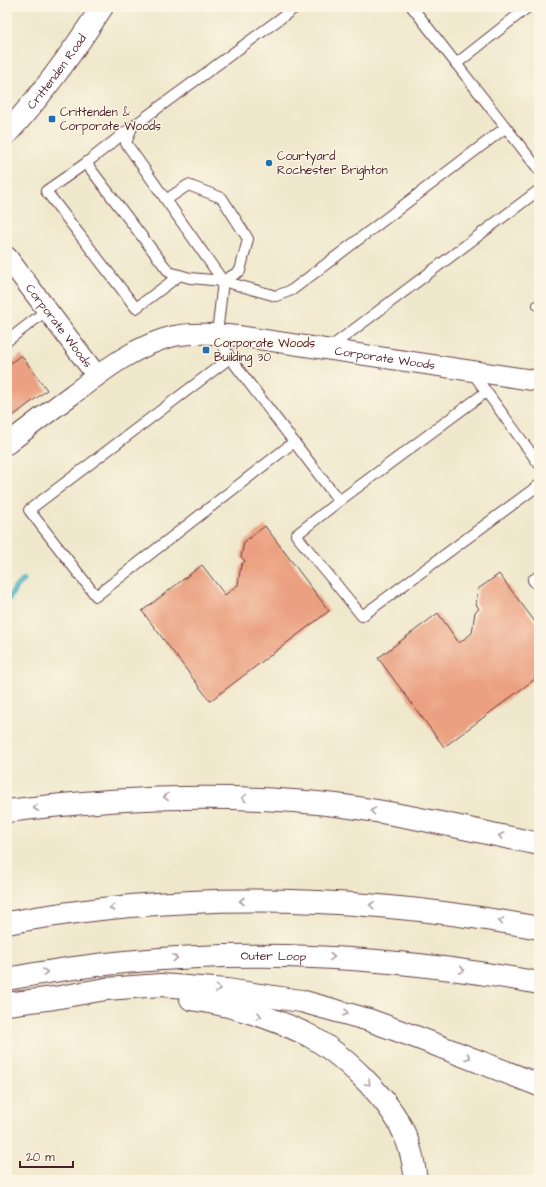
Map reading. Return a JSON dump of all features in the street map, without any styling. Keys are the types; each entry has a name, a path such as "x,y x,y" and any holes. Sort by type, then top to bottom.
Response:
{"main road":[{"name":"Crittenden Road","path":"7,133 52,80 81,40 102,7"},
{"path":"7,812 75,803 139,798 246,798 370,810 539,844"},
{"path":"7,923 72,912 140,905 206,901 278,901 332,902 404,908 539,928"},
{"name":"Outer Loop","path":"7,979 139,960 210,956 276,955 341,957 400,962 539,983"},
{"path":"7,1004 106,989 160,985 227,990 301,1001 395,1029 539,1085"},
{"path":"54,998 162,996 195,1000 219,1004 265,1017 306,1034 343,1060 369,1084 386,1103 404,1132 414,1164 416,1180"}],"street":[{"name":"Corporate Woods","path":"7,257 97,376"},
{"name":"Corporate Woods","path":"7,444 97,376 130,354 150,344 173,336 198,333 217,334 328,349 539,381"}],"lane":[{"path":"180,275 136,308 46,191 296,7"},
{"path":"412,7 539,170"},
{"path":"456,64 528,7"},
{"path":"132,127 126,143 223,281 217,334 230,358 339,500"},
{"path":"86,163 168,272 190,278 223,281 276,296 292,290 505,128"},
{"path":"166,200 188,185 222,198 248,239 240,271 223,281"},
{"path":"328,349 539,190"},
{"path":"7,341 47,310"},
{"path":"230,358 29,510 96,596 294,442"},
{"path":"471,371 539,464"},
{"path":"486,392 339,500 296,535 362,616 539,484"},
{"path":"539,576 533,580 539,587"}],"building":[{"path":"21,355 47,390 13,416 12,414 7,417 7,366"},
{"path":"265,526 329,611 210,701 142,611 202,565 225,595 238,585 241,565 245,561 241,557 244,542"},
{"path":"499,574 539,627 539,676 444,747 378,658 438,613 459,643 472,633 475,612 479,609 476,604 478,589"}],"waterway":[{"path":"7,602 16,587 24,580"}],"place":[{"name":"Crittenden & Corporate Woods","path":"52,119"},
{"name":"Courtyard Rochester Brighton","path":"269,163"},
{"name":"Corporate Woods Building 30","path":"206,350"}]}
